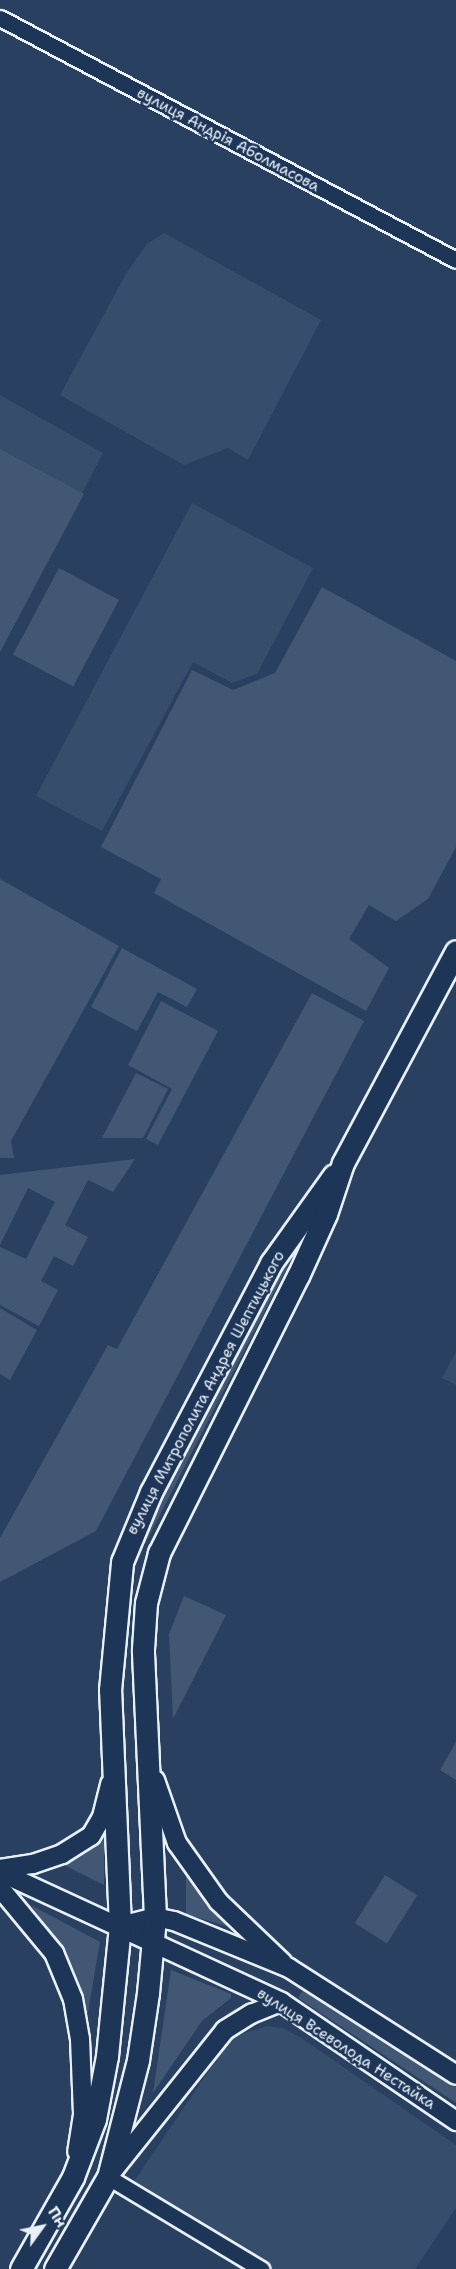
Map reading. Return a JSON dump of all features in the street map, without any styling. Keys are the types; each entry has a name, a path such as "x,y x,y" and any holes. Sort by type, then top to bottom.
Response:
{"main road":[{"name":"вулиця Митрополита Андрея Шептицького","path":"21,2269 73,2177 95,2119 107,2055 120,1926 110,1690 116,1615 129,1541 271,1263 343,1163 456,951"},
{"name":"вулиця Митрополита Андрея Шептицького","path":"55,2269 108,2177 138,2060 156,1917 148,1751 146,1602 159,1553 298,1276 326,1214 343,1163"}],"street":[{"name":"вулиця Андрія Аболмасова","path":"0,18 456,261"},
{"path":"148,1751 161,1806 177,1843 219,1902 289,1968 456,2075"},
{"path":"0,1870 33,1864 62,1854 91,1836 102,1816 112,1774"},
{"name":"вулиця Всеволода Нестайка","path":"0,1870 281,2002 456,2121"},
{"path":"0,1888 54,1953 73,1999 80,2039 82,2115 73,2177"},
{"path":"120,1926 156,1917 289,1968"},
{"path":"261,2269 108,2177 149,2121 225,2030 251,2014 281,2002"}],"shaded area":[{"path":"164,233 321,320 248,460 228,448 184,465 60,395 127,272 147,244"},
{"path":"0,395 103,453 0,652"},
{"path":"0,449 84,494 0,652"},
{"path":"192,503 313,568 257,674 232,683 193,662 102,831 36,796"},
{"path":"59,568 119,600 73,686 13,655"},
{"path":"322,587 456,661 456,847 428,899 396,921 369,905 349,939 389,968 366,1011 154,893 161,879 101,847 192,670 233,690 275,673"},
{"path":"0,879 119,946 11,1141 14,1158 0,1158"},
{"path":"122,948 197,989 187,1007 158,992 137,1031 91,1007"},
{"path":"312,993 364,1021 96,1531 0,1582 0,1538 108,1345 117,1349"},
{"path":"161,1001 218,1031 158,1145 146,1139 172,1089 128,1065"},
{"path":"136,1073 168,1089 143,1138 102,1138"},
{"path":"135,1159 113,1192 88,1180 65,1225 88,1237 73,1266 54,1256 41,1281 58,1290 39,1326 0,1305 0,1247 26,1259 55,1202 28,1188 0,1245 0,1175"},
{"path":"294,1254 145,1544 138,1543 149,1514 236,1344"},
{"path":"0,1308 37,1330 10,1380 0,1374"},
{"path":"456,1352 456,1385 442,1378"},
{"path":"184,1596 226,1615 173,1719 169,1634"},
{"path":"456,1742 456,1780 440,1770"},
{"path":"104,1837 104,1885 62,1864 94,1847"},
{"path":"186,1870 233,1928 186,1914"},
{"path":"385,1875 417,1895 387,1943 355,1923"},
{"path":"31,1905 100,1942 84,2035 62,1950"},
{"path":"171,1970 231,1994 231,1998 202,2021 153,2093"},
{"path":"303,1990 456,2087 456,2103 298,1998"},
{"path":"267,2026 282,2028 300,2037 456,2145 456,2208 415,2269 246,2269 126,2193 225,2047 238,2035"}]}
